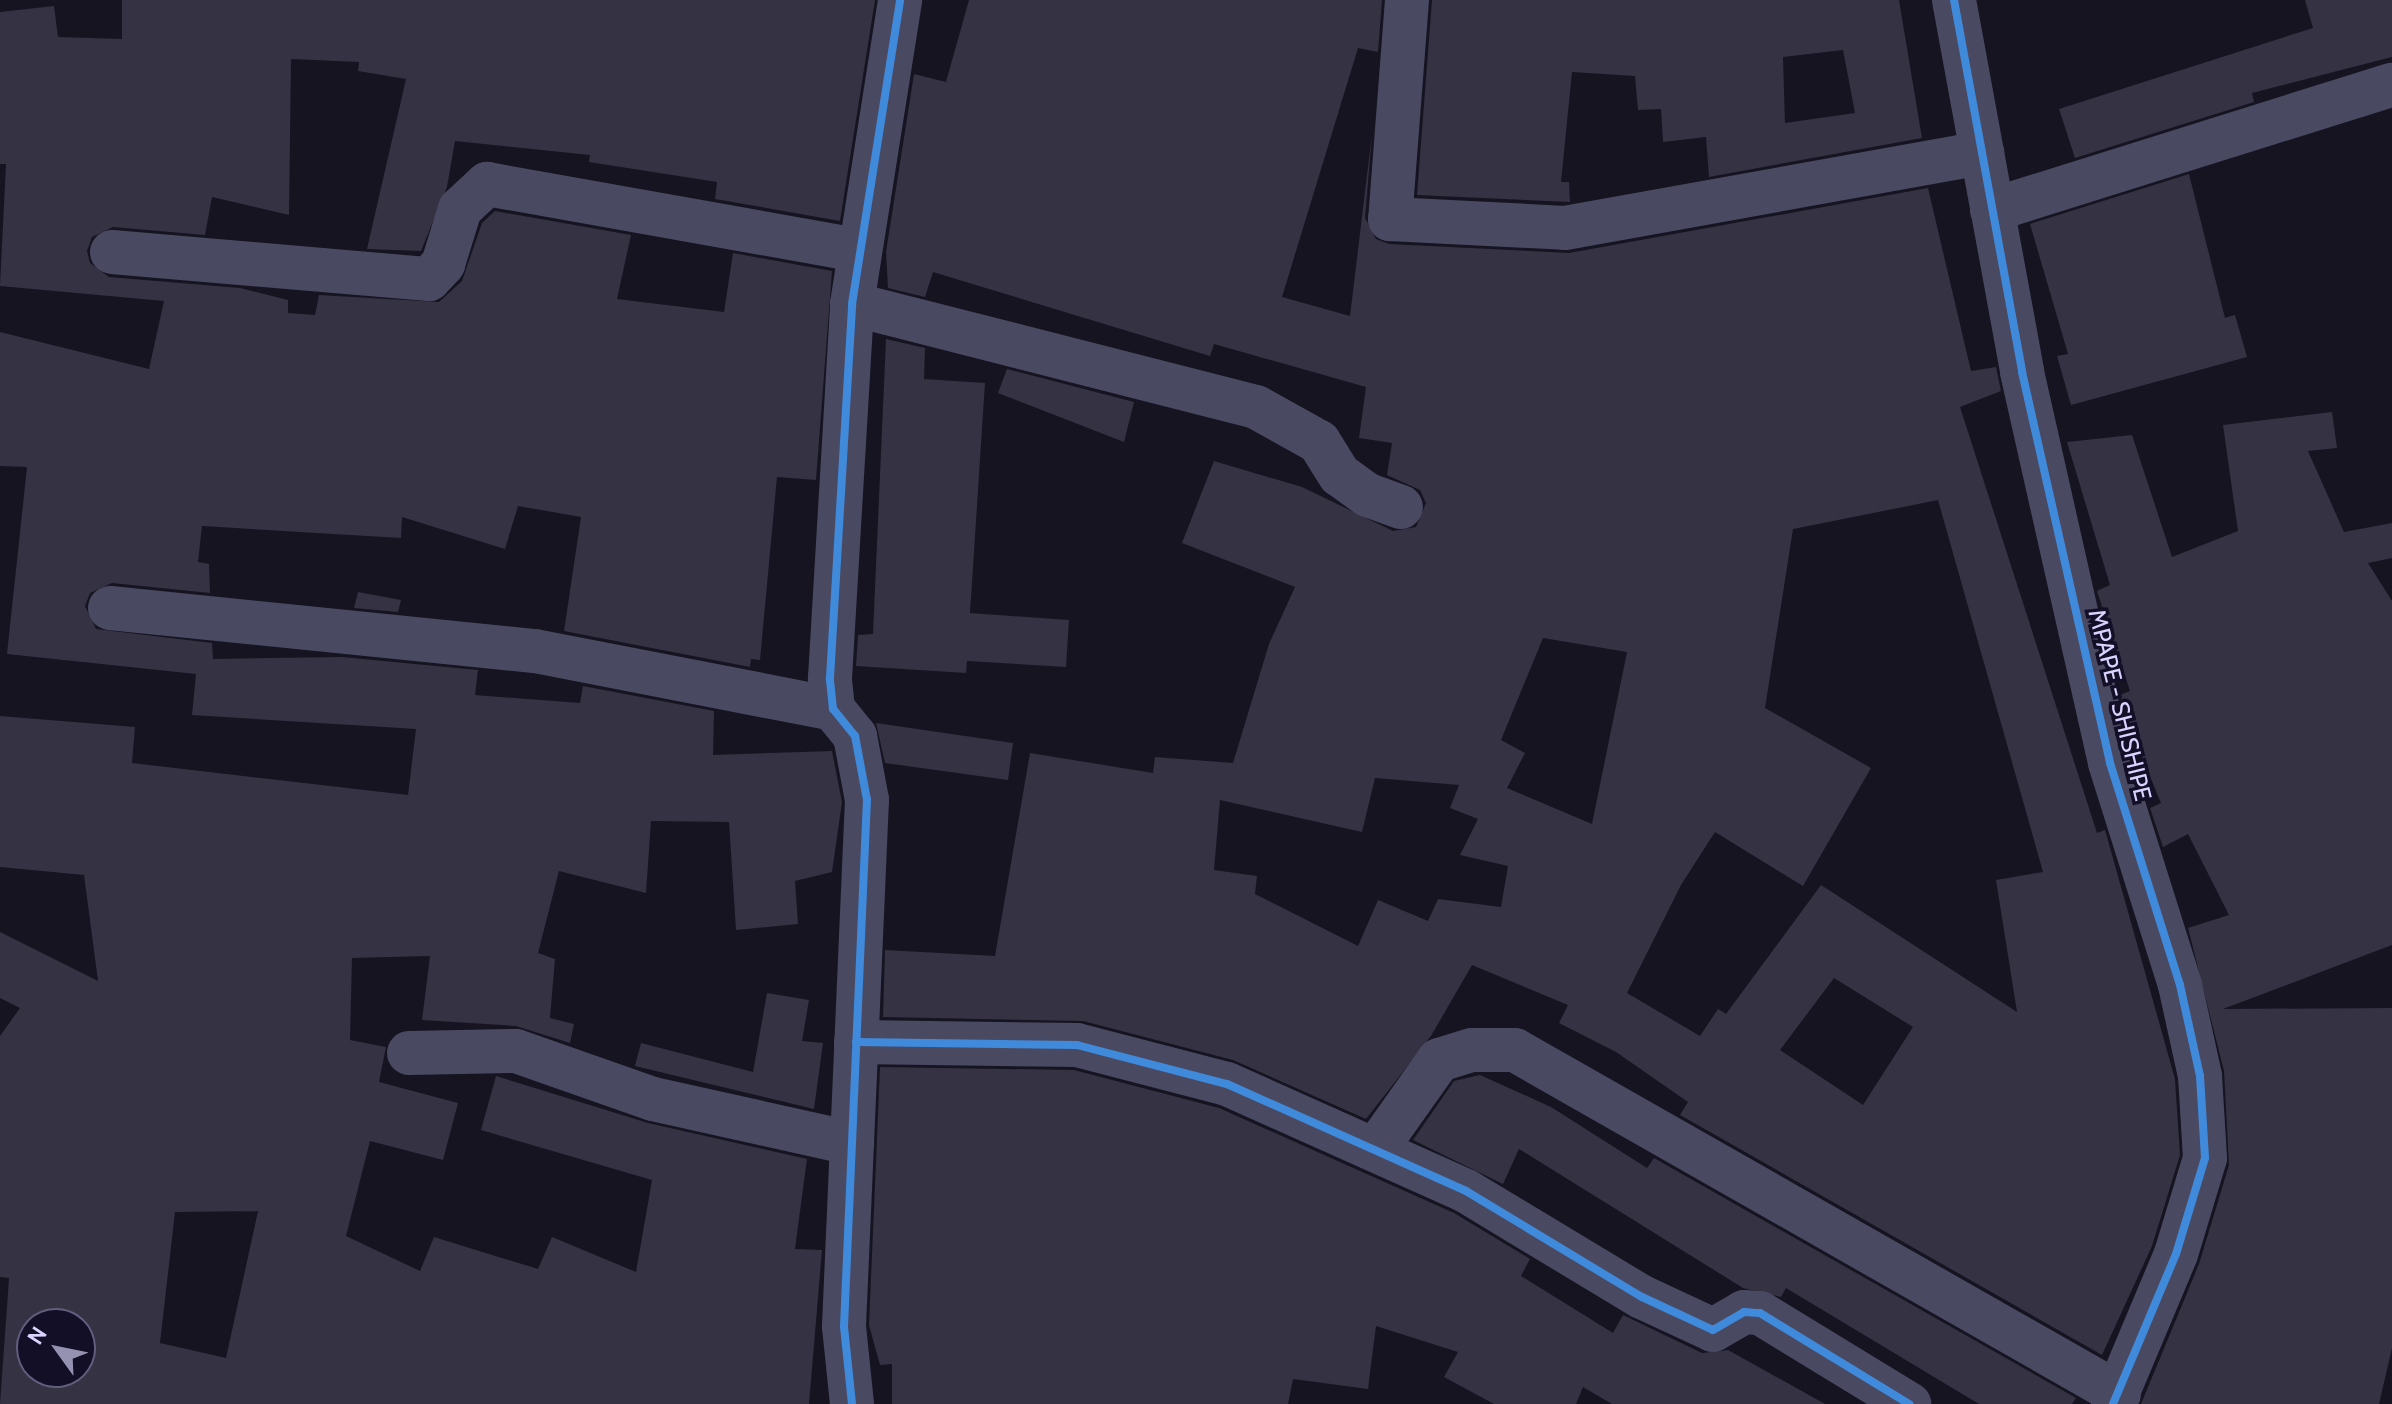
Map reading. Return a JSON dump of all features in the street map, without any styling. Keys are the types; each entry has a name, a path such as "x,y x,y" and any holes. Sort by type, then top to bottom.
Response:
{"street":[{"path":"833,709 852,304 900,0"},
{"path":"1407,0 1390,219 1553,229 1982,153"},
{"name":"MPAPE - SHISHIPE","path":"1954,0 1992,210 2110,763 2180,985 2200,1076 2205,1158 2176,1254 2116,1399"},
{"path":"1992,210 2392,85"},
{"path":"112,252 429,279 443,264 460,209 487,184 859,250"},
{"path":"852,304 1256,407 1319,442 1340,475 1368,495 1401,507"},
{"path":"110,608 535,651 833,709 855,736 867,800 844,1326 852,1404"},
{"path":"856,1042 1077,1045 1227,1084 1378,1146 1642,1297 1713,1330 1744,1312 1760,1313 1909,1404"},
{"path":"1378,1146 1439,1060 1472,1050 1515,1050 2116,1399"},
{"path":"409,1053 516,1051 653,1099 852,1143"}],"building":[{"path":"122,0 875,0 840,221 715,199 717,182 589,162 590,155 455,141 447,187 421,251 367,249 406,79 358,71 359,62 291,59 289,215 212,197 205,235 113,227 92,237 87,251 90,263 109,277 240,288 288,300 288,313 315,315 319,295 439,302 462,281 482,223 495,211 631,235 617,299 724,312 733,253 832,271 816,480 777,477 760,660 751,659 750,667 564,631 581,517 518,506 505,549 402,517 401,538 202,526 198,562 209,564 210,593 112,583 90,593 85,606 96,629 212,643 213,659 342,657 478,670 475,695 580,703 583,686 714,711 713,755 832,751 842,802 832,872 795,881 798,924 736,930 729,822 651,821 646,893 559,871 538,953 555,959 550,1018 574,1024 570,1043 516,1026 422,1020 430,956 352,958 350,1040 386,1047 379,1082 458,1103 443,1160 370,1141 346,1236 420,1271 434,1237 538,1269 552,1237 636,1272 652,1180 481,1130 496,1076 648,1123 807,1159 795,1249 822,1250 809,1404 0,1404 9,1278 0,1277 0,1036 20,1008 0,998 0,932 98,981 84,875 0,867 0,716 135,727 132,763 408,795 416,729 192,715 196,674 7,654 27,467 0,466 0,332 149,369 164,301 0,286 6,164 0,164 0,12 54,6 58,37 122,39","holes":["258,1211 226,1358 160,1343 175,1212"]},
{"path":"969,0 1382,0 1378,52 1358,48 1282,297 1350,316 1372,134 1365,218 1376,239 1389,244 1569,253 1928,188 1971,371 1996,367 2001,391 1960,407 2097,833 2105,830 2175,1079 2180,1155 2152,1246 2102,1355 1680,1115 1688,1102 1616,1052 1559,1023 1568,1005 1472,965 1431,1036 1366,1119 1233,1060 1083,1021 883,1017 885,950 995,956 1030,753 1153,773 1155,757 1233,763 1269,644 1295,587 1182,543 1214,461 1302,487 1393,531 1416,527 1426,503 1420,490 1387,475 1392,443 1359,438 1366,387 1214,344 1210,356 933,272 925,297 888,288 886,252 914,74 946,82","holes":["1938,500 2043,872 1996,880 2017,1012 1821,885 1726,1014 1718,1009 1700,1036 1627,993 1681,885 1715,832 1803,886 1871,768 1765,708 1793,529","1543,638 1627,652 1592,824 1507,788 1525,753 1501,740","1375,778 1459,785 1450,808 1478,819 1460,855 1508,866 1501,907 1438,899 1428,921 1378,900 1358,946 1255,894 1257,876 1214,870 1220,800 1362,832","1834,978 1913,1027 1863,1105 1780,1050"]},
{"path":"1432,0 1899,0 1922,138 1709,177 1706,137 1663,142 1661,109 1638,110 1635,76 1572,72 1561,182 1569,182 1570,202 1417,195","holes":["1843,50 1855,113 1785,123 1783,57"]},
{"path":"2305,0 2392,0 2392,57 2252,93 2254,102 2075,158 2059,109 2313,28"},
{"path":"2189,174 2225,318 2235,315 2247,357 2071,405 2057,356 2068,354 2030,224"},
{"path":"886,339 925,348 924,379 985,383 970,613 1069,620 1066,667 967,661 966,673 856,666 858,635 873,634"},
{"path":"1007,369 1134,402 1124,442 998,393"},
{"path":"2332,412 2337,448 2308,451 2344,532 2392,523 2392,558 2368,563 2392,601 2392,945 2223,1009 2392,1008 2392,1348 2379,1404 2141,1404 2199,1264 2229,1165 2224,1071 2188,928 2229,915 2188,834 2163,847 2150,808 2161,803 2125,716 2120,695 2130,691 2097,591 2110,585 2067,442 2132,435 2172,557 2238,531 2223,425"},
{"path":"358,592 401,600 398,612 354,608"},
{"path":"876,723 1013,743 1008,780 885,763"},
{"path":"767,993 809,1000 802,1041 823,1043 814,1109 635,1066 641,1043 753,1072"},
{"path":"880,1067 1074,1070 1219,1108 1454,1213 1530,1259 1521,1276 1613,1333 1623,1315 1702,1353 1728,1350 1825,1404 1612,1404 1583,1387 1576,1404 1494,1404 1444,1377 1458,1352 1376,1326 1368,1389 1293,1379 1288,1404 892,1404 892,1364 880,1365 869,1325"},
{"path":"1480,1075 1551,1107 1647,1168 1654,1158 2076,1398 2072,1404 1979,1404 1786,1288 1781,1297 1743,1288 1519,1149 1503,1184 1413,1140 1454,1081"}],"cycle path":[{"path":"852,1404 844,1326 867,800 855,736 833,709 830,678 852,304 900,0"},
{"path":"1954,0 2022,372 2110,763 2180,985 2200,1076 2205,1158 2176,1254 2113,1404"},
{"path":"856,1042 1077,1045 1227,1084 1466,1191 1642,1297 1713,1330 1744,1312 1760,1313 1909,1404"}]}
